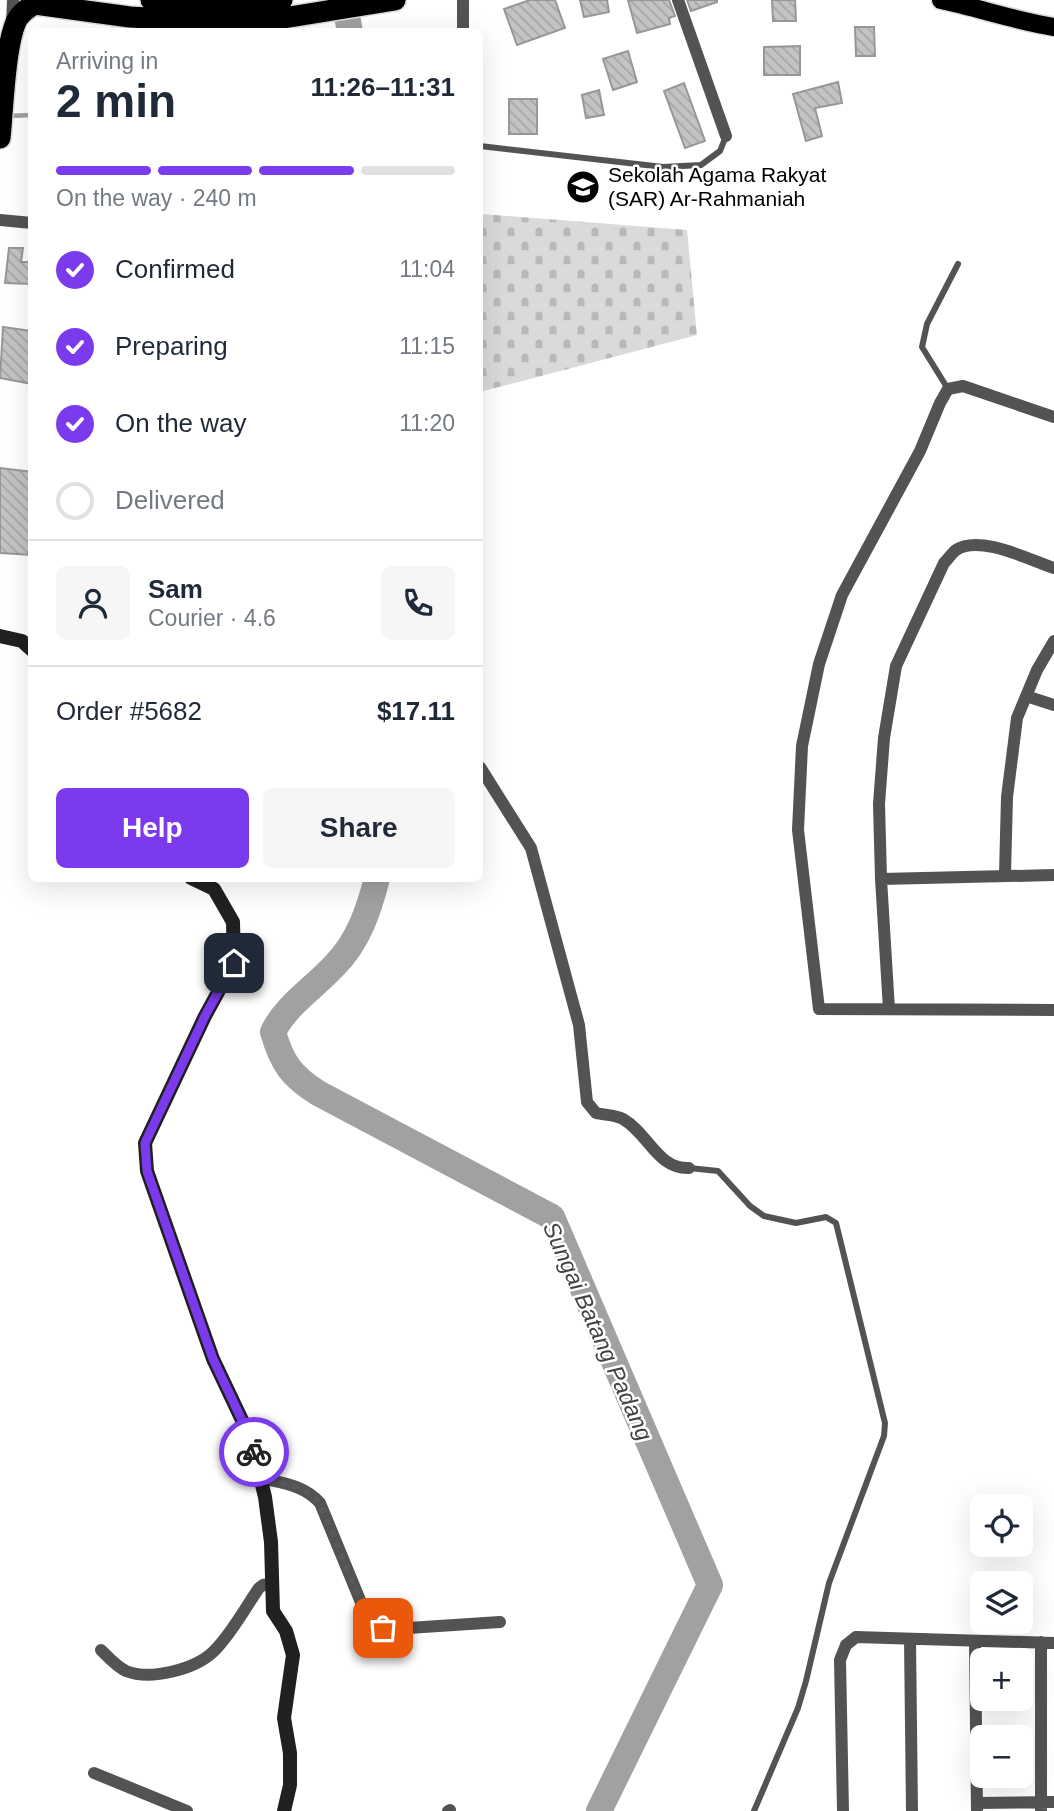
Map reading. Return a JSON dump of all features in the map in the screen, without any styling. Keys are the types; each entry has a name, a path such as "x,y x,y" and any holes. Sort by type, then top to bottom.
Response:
{"highway":[{"path":"151,0 203,6 391,1"},
{"path":"1,123 11,35 24,10 35,4 232,27 263,6"}],"main road":[{"path":"941,0 989,10 1026,23 1054,27"}],"street":[{"path":"11,35 13,0"},
{"path":"463,0 463,28"},
{"path":"678,0 726,136"},
{"path":"0,220 28,223"},
{"path":"1053,415 963,386 948,388 920,451 842,595 818,664 802,746 799,830 819,1009 1054,1010"},
{"path":"889,1009 879,804 884,738 896,666 944,563 957,549 973,545 992,547 1054,568"},
{"path":"0,636 22,641 28,646"},
{"path":"1005,874 1007,797 1017,718 1037,670 1054,641"},
{"path":"1026,695 1054,705"},
{"path":"483,772 531,848 579,1025 587,1102 596,1113 621,1117 675,1169 689,1168"},
{"path":"881,879 1005,874 1054,875"},
{"path":"199,882 214,889 233,922 234,963 205,1016 145,1143 147,1171 213,1359 250,1437 260,1478 269,1531 273,1611 286,1631 293,1655 284,1718 290,1753 290,1785 284,1811"},
{"path":"260,1478 302,1488 320,1503 367,1617 375,1624 393,1629 500,1622"},
{"path":"101,1650 126,1671 141,1674 166,1673 200,1662 216,1650 260,1588 272,1583"},
{"path":"843,1811 840,1660 845,1645 856,1637 1047,1643 1045,1805 977,1807 975,1641"},
{"path":"910,1639 912,1811"},
{"path":"94,1773 187,1811"}],"lane":[{"path":"483,146 663,167 701,165 720,151 726,136"},
{"path":"948,388 922,347 927,324 958,264"},
{"path":"689,1168 718,1171 750,1206 764,1216 796,1223 826,1217 836,1223 885,1423 884,1436 829,1583 797,1708 754,1811"}],"green space":[{"path":"483,214 687,230 697,335 483,391"}],"building":[{"path":"530,0 555,0 565,28 517,45 504,9"},
{"path":"580,0 607,0 609,12 584,17"},
{"path":"628,0 669,0 675,16 669,18 670,24 637,33"},
{"path":"687,0 717,0 717,2 691,11"},
{"path":"772,0 795,0 796,21 773,21"},
{"path":"855,27 874,27 875,56 856,56"},
{"path":"800,46 800,75 764,75 764,47"},
{"path":"628,51 637,82 613,90 603,59"},
{"path":"838,82 842,103 815,108 822,136 806,141 793,94"},
{"path":"684,83 705,141 685,148 664,91"},
{"path":"599,90 604,115 586,118 582,95"},
{"path":"509,99 537,99 537,134 509,134"},
{"path":"9,248 23,248 21,262 28,262 28,284 5,283"},
{"path":"3,327 28,330 28,383 0,378"},
{"path":"0,468 28,472 28,555 0,553"}],"waterway":[{"name":"Sungai Batang Padang","path":"344,0 349,28"},
{"path":"8,116 28,115"},
{"name":"Sungai Batang Padang","path":"376,882 366,914 350,946 335,965 285,1013 273,1032 280,1052 294,1074 318,1093 552,1217 710,1585 599,1811"}],"way so far":[{"path":"254,1452 260,1478 302,1488 320,1503 367,1617 383,1628"}],"place":[{"name":"Sekolah Agama Rakyat (SAR) Ar-Rahmaniah","path":"583,187"}],"route":[{"path":"234,963 205,1016 145,1143 147,1171 213,1359 250,1437 254,1452"}]}
